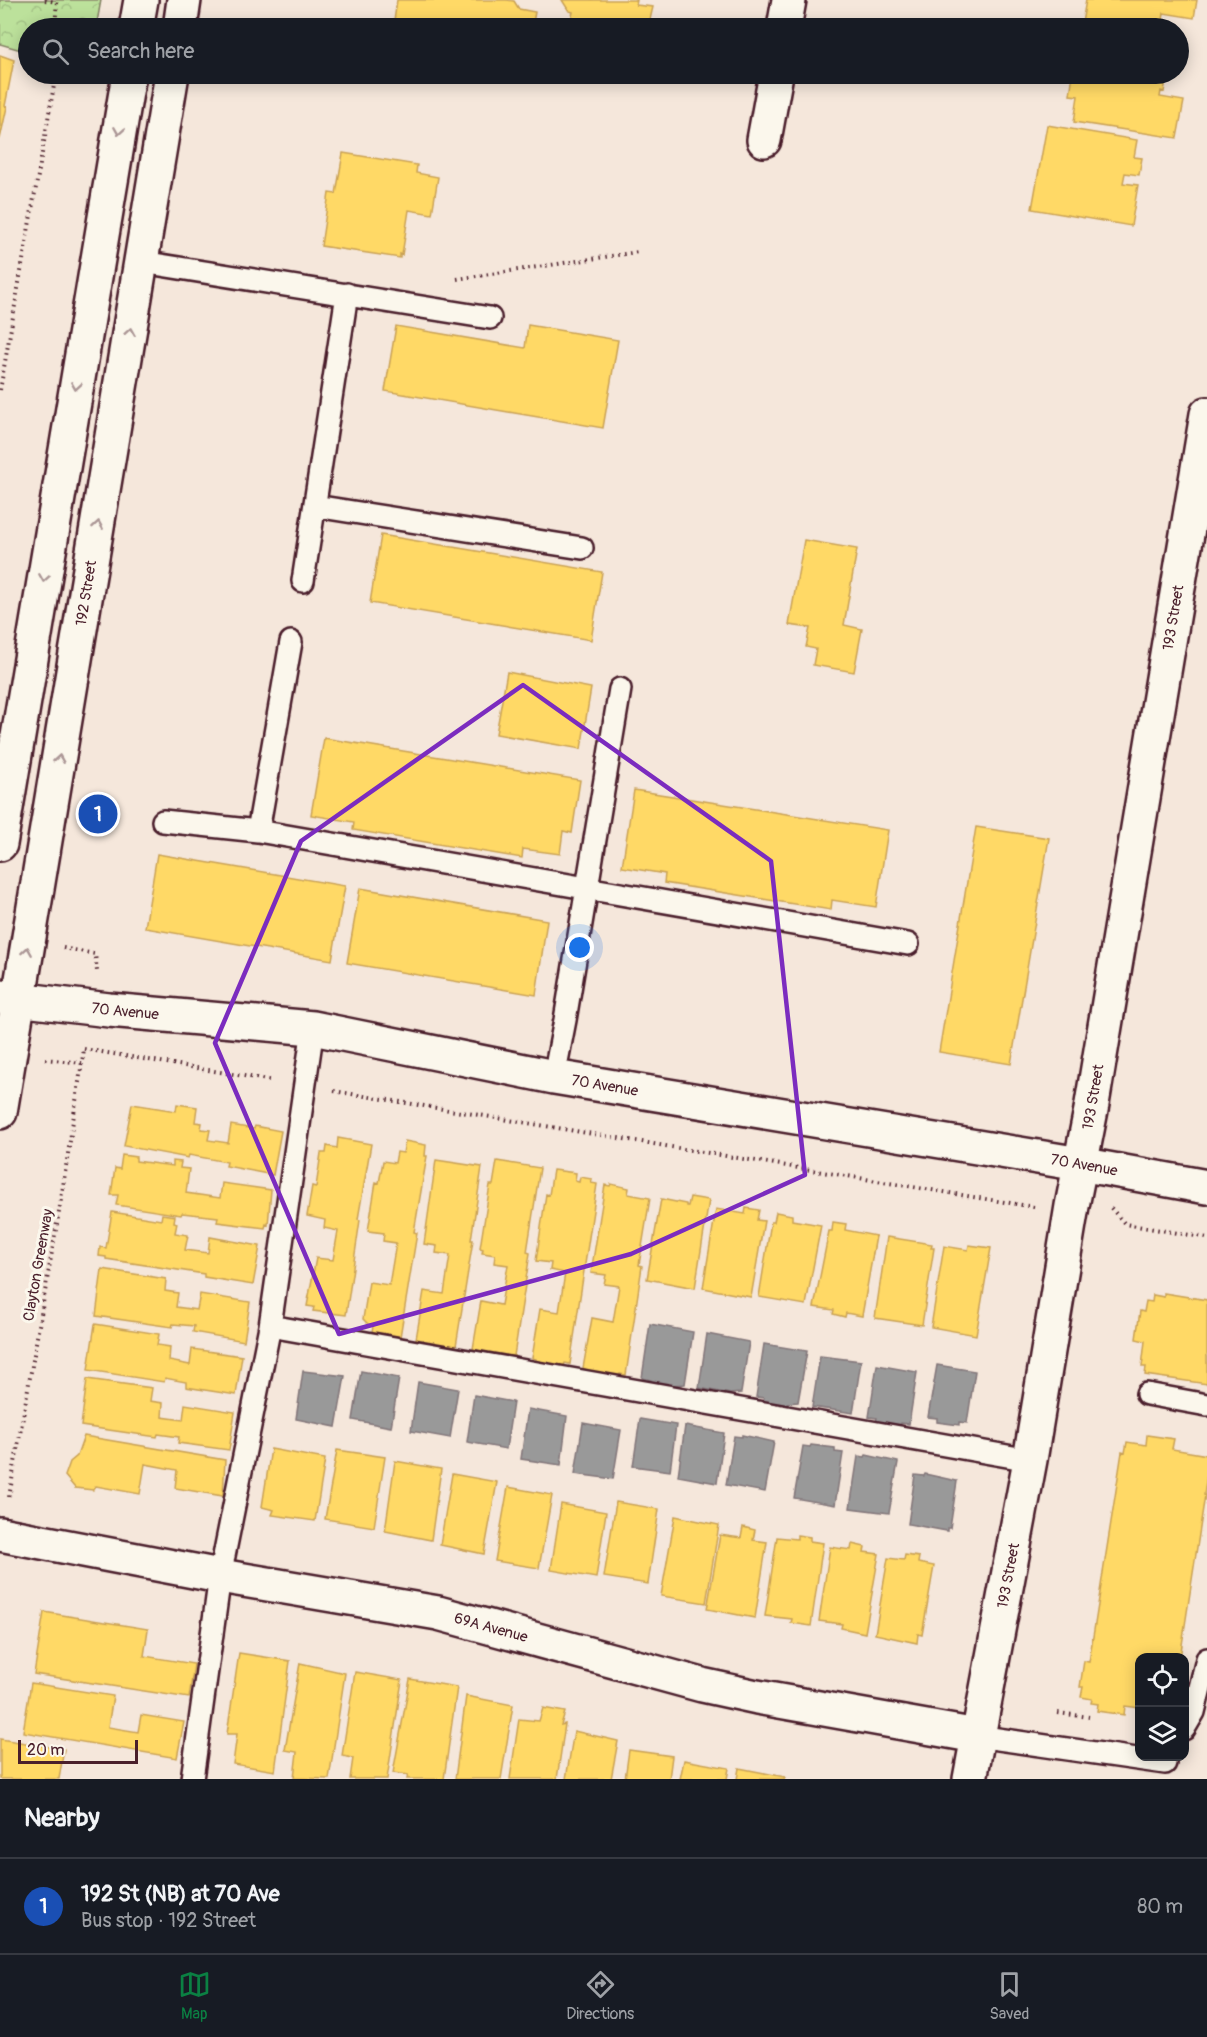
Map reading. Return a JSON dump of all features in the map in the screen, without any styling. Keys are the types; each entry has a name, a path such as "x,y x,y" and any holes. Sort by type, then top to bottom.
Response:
{"street":[{"path":"138,18 141,0"},
{"path":"181,18 184,0"},
{"path":"786,18 789,0"},
{"path":"0,844 127,84"},
{"name":"192 Street","path":"0,1112 10,998 142,262 170,84"},
{"path":"764,140 774,84"},
{"name":"193 Street","path":"970,1779 1030,1460 1091,1110 1207,414"},
{"name":"70 Avenue","path":"10,998 110,1010 313,1028 554,1077 1207,1187"},
{"name":"69A Avenue","path":"0,1534 220,1576 400,1605 438,1613 702,1685 977,1736"}],"lane":[{"path":"142,262 490,318"},
{"path":"303,581 347,294"},
{"path":"315,506 582,548"},
{"path":"258,831 291,642"},
{"path":"554,1077 620,689"},
{"path":"163,821 258,831 908,944"},
{"path":"192,1779 220,1576 270,1326 313,1028"},
{"path":"270,1326 1030,1460"},
{"path":"1147,1394 1207,1405"},
{"path":"1189,1721 1194,1712 1207,1659"},
{"path":"977,1736 1167,1766"}],"path":[{"path":"45,0 56,1 56,18"},
{"path":"0,390 54,84"},
{"path":"448,280 638,252"},
{"path":"73,949 95,954 97,978"},
{"name":"Clayton Greenway","path":"9,1498 86,1042"},
{"path":"84,1049 1042,1208"},
{"path":"47,1060 82,1063"},
{"path":"1107,1204 1125,1224 1207,1238"}],"highlighted area":[{"path":"523,685 771,861 805,1175 631,1254 339,1334 215,1043 301,841"}],"green space":[{"path":"0,0 101,0 98,18 18,18 18,49 0,44"}],"building: Homes":[{"path":"397,0 507,0 514,1 519,9 535,12 534,18 394,18"},
{"path":"562,0 637,0 636,5 653,7 650,18 572,18 573,12 569,11"},
{"path":"1086,0 1197,0 1194,18 1164,13 1163,18 1083,18"},
{"path":"0,55 14,60 0,139"},
{"path":"1072,84 1165,84 1164,92 1161,91 1160,97 1184,101 1177,138 1074,122 1078,96 1070,95"},
{"path":"1047,125 1137,140 1134,157 1142,158 1139,175 1125,173 1123,183 1138,185 1131,226 1032,209"},
{"path":"343,153 417,165 416,173 438,177 432,214 409,210 400,258 321,246 329,193 336,194"},
{"path":"528,325 618,340 603,428 385,391 396,326 525,348"},
{"path":"381,535 602,572 591,640 370,603"},
{"path":"804,540 857,549 844,625 862,629 854,672 813,665 816,649 806,647 810,628 789,625"},
{"path":"507,672 591,688 581,749 496,734"},
{"path":"324,738 580,780 572,833 563,831 560,854 523,849 522,858 353,830 354,822 311,815"},
{"path":"634,790 888,830 876,907 832,900 831,910 664,883 665,874 622,867"},
{"path":"976,827 1049,838 1011,1064 939,1052"},
{"path":"157,854 345,886 332,960 145,928"},
{"path":"360,888 547,920 536,995 347,963"},
{"path":"132,1104 176,1111 177,1104 197,1107 195,1122 202,1123 201,1129 210,1130 208,1140 228,1143 231,1125 254,1129 255,1126 281,1131 273,1175 226,1166 227,1162 189,1155 188,1158 124,1146"},
{"path":"338,1138 371,1144 358,1219 360,1220 346,1315 313,1311 314,1307 307,1306 316,1258 333,1260 338,1231 324,1228 325,1220 307,1216 312,1186 316,1187 321,1153 326,1153 327,1146 337,1148"},
{"path":"405,1141 426,1145 425,1156 427,1156 400,1337 395,1339 378,1336 378,1333 372,1332 373,1326 363,1319 369,1282 389,1285 396,1243 383,1241 384,1233 368,1231 376,1182 379,1183 383,1161 395,1163 397,1152 403,1153"},
{"path":"122,1155 136,1157 136,1161 173,1166 173,1161 181,1162 180,1168 189,1169 186,1193 220,1198 222,1183 271,1190 268,1225 266,1224 265,1228 217,1222 218,1217 182,1213 181,1215 116,1205 118,1195 111,1195 115,1168 120,1169"},
{"path":"436,1160 482,1167 456,1346 450,1345 450,1347 422,1343 423,1340 416,1339 424,1291 444,1294 450,1255 436,1253 437,1246 424,1244"},
{"path":"497,1161 540,1168 514,1356 507,1355 507,1358 478,1353 478,1350 473,1349 481,1301 501,1305 508,1265 494,1263 495,1255 482,1253 483,1249 480,1248 490,1185 493,1185"},
{"path":"553,1170 576,1173 575,1181 579,1182 580,1177 592,1179 591,1183 597,1184 570,1364 565,1363 564,1366 536,1362 536,1359 532,1358 540,1309 559,1312 565,1273 550,1270 551,1263 536,1261 546,1194 549,1195"},
{"path":"611,1184 629,1188 628,1194 650,1198 639,1265 642,1266 626,1375 620,1374 619,1376 583,1368 592,1318 613,1322 619,1286 604,1284 606,1275 591,1273 605,1185 610,1186"},
{"path":"690,1197 709,1200 695,1288 647,1279 661,1199 688,1206"},
{"path":"746,1208 759,1210 757,1220 764,1221 751,1297 703,1288 716,1209 745,1214"},
{"path":"112,1212 161,1220 162,1214 175,1216 174,1222 177,1223 175,1233 188,1235 185,1250 208,1253 210,1237 260,1246 253,1285 99,1256 100,1247 106,1248"},
{"path":"776,1212 792,1215 792,1220 821,1225 806,1305 759,1297 771,1222 774,1222"},
{"path":"833,1222 846,1224 845,1230 876,1236 862,1316 846,1313 845,1317 833,1314 834,1310 814,1307 829,1231 832,1231"},
{"path":"887,1237 932,1244 931,1248 934,1248 922,1325 875,1318"},
{"path":"969,1245 991,1248 976,1335 931,1327 944,1246 968,1250"},
{"path":"102,1269 166,1279 165,1291 178,1293 176,1307 197,1310 200,1294 250,1302 244,1341 193,1332 194,1326 173,1324 172,1327 96,1316"},
{"path":"1164,1293 1207,1300 1207,1384 1145,1375 1146,1367 1142,1367 1145,1341 1136,1339 1140,1311 1144,1312 1146,1301 1152,1302 1153,1295 1164,1297"},
{"path":"95,1324 159,1334 157,1345 170,1347 169,1361 190,1365 192,1349 242,1356 236,1395 186,1387 186,1382 165,1378 164,1382 88,1370"},
{"path":"87,1379 152,1388 150,1401 163,1403 162,1417 183,1420 185,1404 235,1412 229,1450 178,1443 179,1437 158,1434 157,1437 81,1426"},
{"path":"1147,1435 1174,1439 1172,1449 1207,1455 1207,1474 1181,1653 1135,1653 1135,1707 1125,1706 1124,1715 1097,1711 1098,1704 1091,1703 1092,1699 1081,1697 1083,1687 1080,1687 1084,1661 1089,1662 1122,1452 1125,1453 1127,1442 1146,1445"},
{"path":"84,1436 225,1460 223,1496 175,1488 177,1470 145,1464 140,1494 96,1486 93,1490 75,1488 65,1476 70,1462 77,1456"},
{"path":"271,1449 325,1459 315,1521 272,1515 274,1510 262,1507"},
{"path":"337,1450 385,1457 374,1527 325,1519"},
{"path":"395,1461 441,1469 431,1540 385,1531"},
{"path":"452,1474 497,1482 484,1554 440,1545"},
{"path":"508,1487 552,1495 539,1568 495,1561"},
{"path":"616,1502 659,1509 648,1584 604,1577"},
{"path":"561,1504 606,1512 596,1578 551,1570"},
{"path":"675,1516 719,1525 706,1603 661,1596"},
{"path":"743,1527 755,1530 753,1540 767,1542 755,1618 707,1609 720,1535 741,1538"},
{"path":"797,1535 810,1537 810,1541 823,1543 811,1626 791,1623 792,1619 765,1616 777,1537 797,1539"},
{"path":"852,1544 865,1547 864,1552 879,1554 865,1633 841,1628 842,1624 819,1621 830,1547 851,1550"},
{"path":"905,1555 919,1557 918,1563 934,1566 922,1635 918,1634 917,1643 875,1634 888,1558 904,1560"},
{"path":"44,1612 148,1629 144,1656 194,1664 189,1698 34,1674"},
{"path":"239,1653 290,1661 275,1771 233,1764 237,1734 227,1734"},
{"path":"300,1663 345,1673 329,1779 294,1778 297,1752 285,1750"},
{"path":"355,1672 402,1680 387,1779 350,1779 353,1758 342,1756"},
{"path":"410,1679 457,1687 444,1779 407,1779 408,1775 393,1773"},
{"path":"31,1683 113,1696 108,1727 138,1732 141,1715 184,1722 177,1758 23,1732"},
{"path":"466,1696 513,1705 501,1779 455,1779"},
{"path":"543,1708 565,1712 561,1725 565,1724 557,1779 510,1779 519,1719 539,1721"},
{"path":"574,1731 618,1741 611,1779 566,1779"},
{"path":"0,1739 64,1749 59,1779 0,1779"},
{"path":"629,1750 672,1756 669,1779 625,1779"},
{"path":"684,1760 729,1768 727,1779 680,1779"},
{"path":"739,1768 785,1777 784,1779 737,1779"}],"building: Industry":[{"path":"650,1324 693,1332 685,1384 651,1383 651,1380 642,1378"},
{"path":"707,1334 749,1342 741,1393 730,1394 699,1388"},
{"path":"764,1344 807,1351 798,1402 786,1405 763,1401 764,1398 756,1397"},
{"path":"820,1356 861,1361 853,1413 812,1407"},
{"path":"877,1365 917,1372 909,1424 876,1422 877,1418 869,1417"},
{"path":"937,1365 975,1371 967,1423 959,1422 959,1425 937,1422 937,1418 928,1417"},
{"path":"303,1371 345,1376 336,1427 296,1419"},
{"path":"361,1371 399,1378 391,1427 353,1420"},
{"path":"418,1382 458,1389 450,1438 411,1431"},
{"path":"474,1395 513,1402 506,1449 467,1442"},
{"path":"528,1409 567,1416 561,1465 521,1459"},
{"path":"640,1419 676,1425 670,1471 633,1466"},
{"path":"583,1423 621,1430 613,1479 575,1474"},
{"path":"685,1426 724,1433 717,1483 678,1476"},
{"path":"742,1435 774,1442 765,1492 726,1485 734,1436 742,1437"},
{"path":"811,1445 835,1448 835,1452 843,1453 835,1505 794,1498 803,1446 810,1447"},
{"path":"866,1455 898,1462 889,1513 850,1508 858,1456 865,1457"},
{"path":"925,1474 957,1481 950,1528 947,1528 947,1531 908,1524 915,1475 924,1476"}],"place":[{"name":"192 St (NB) at 70 Ave","path":"98,814"}]}
